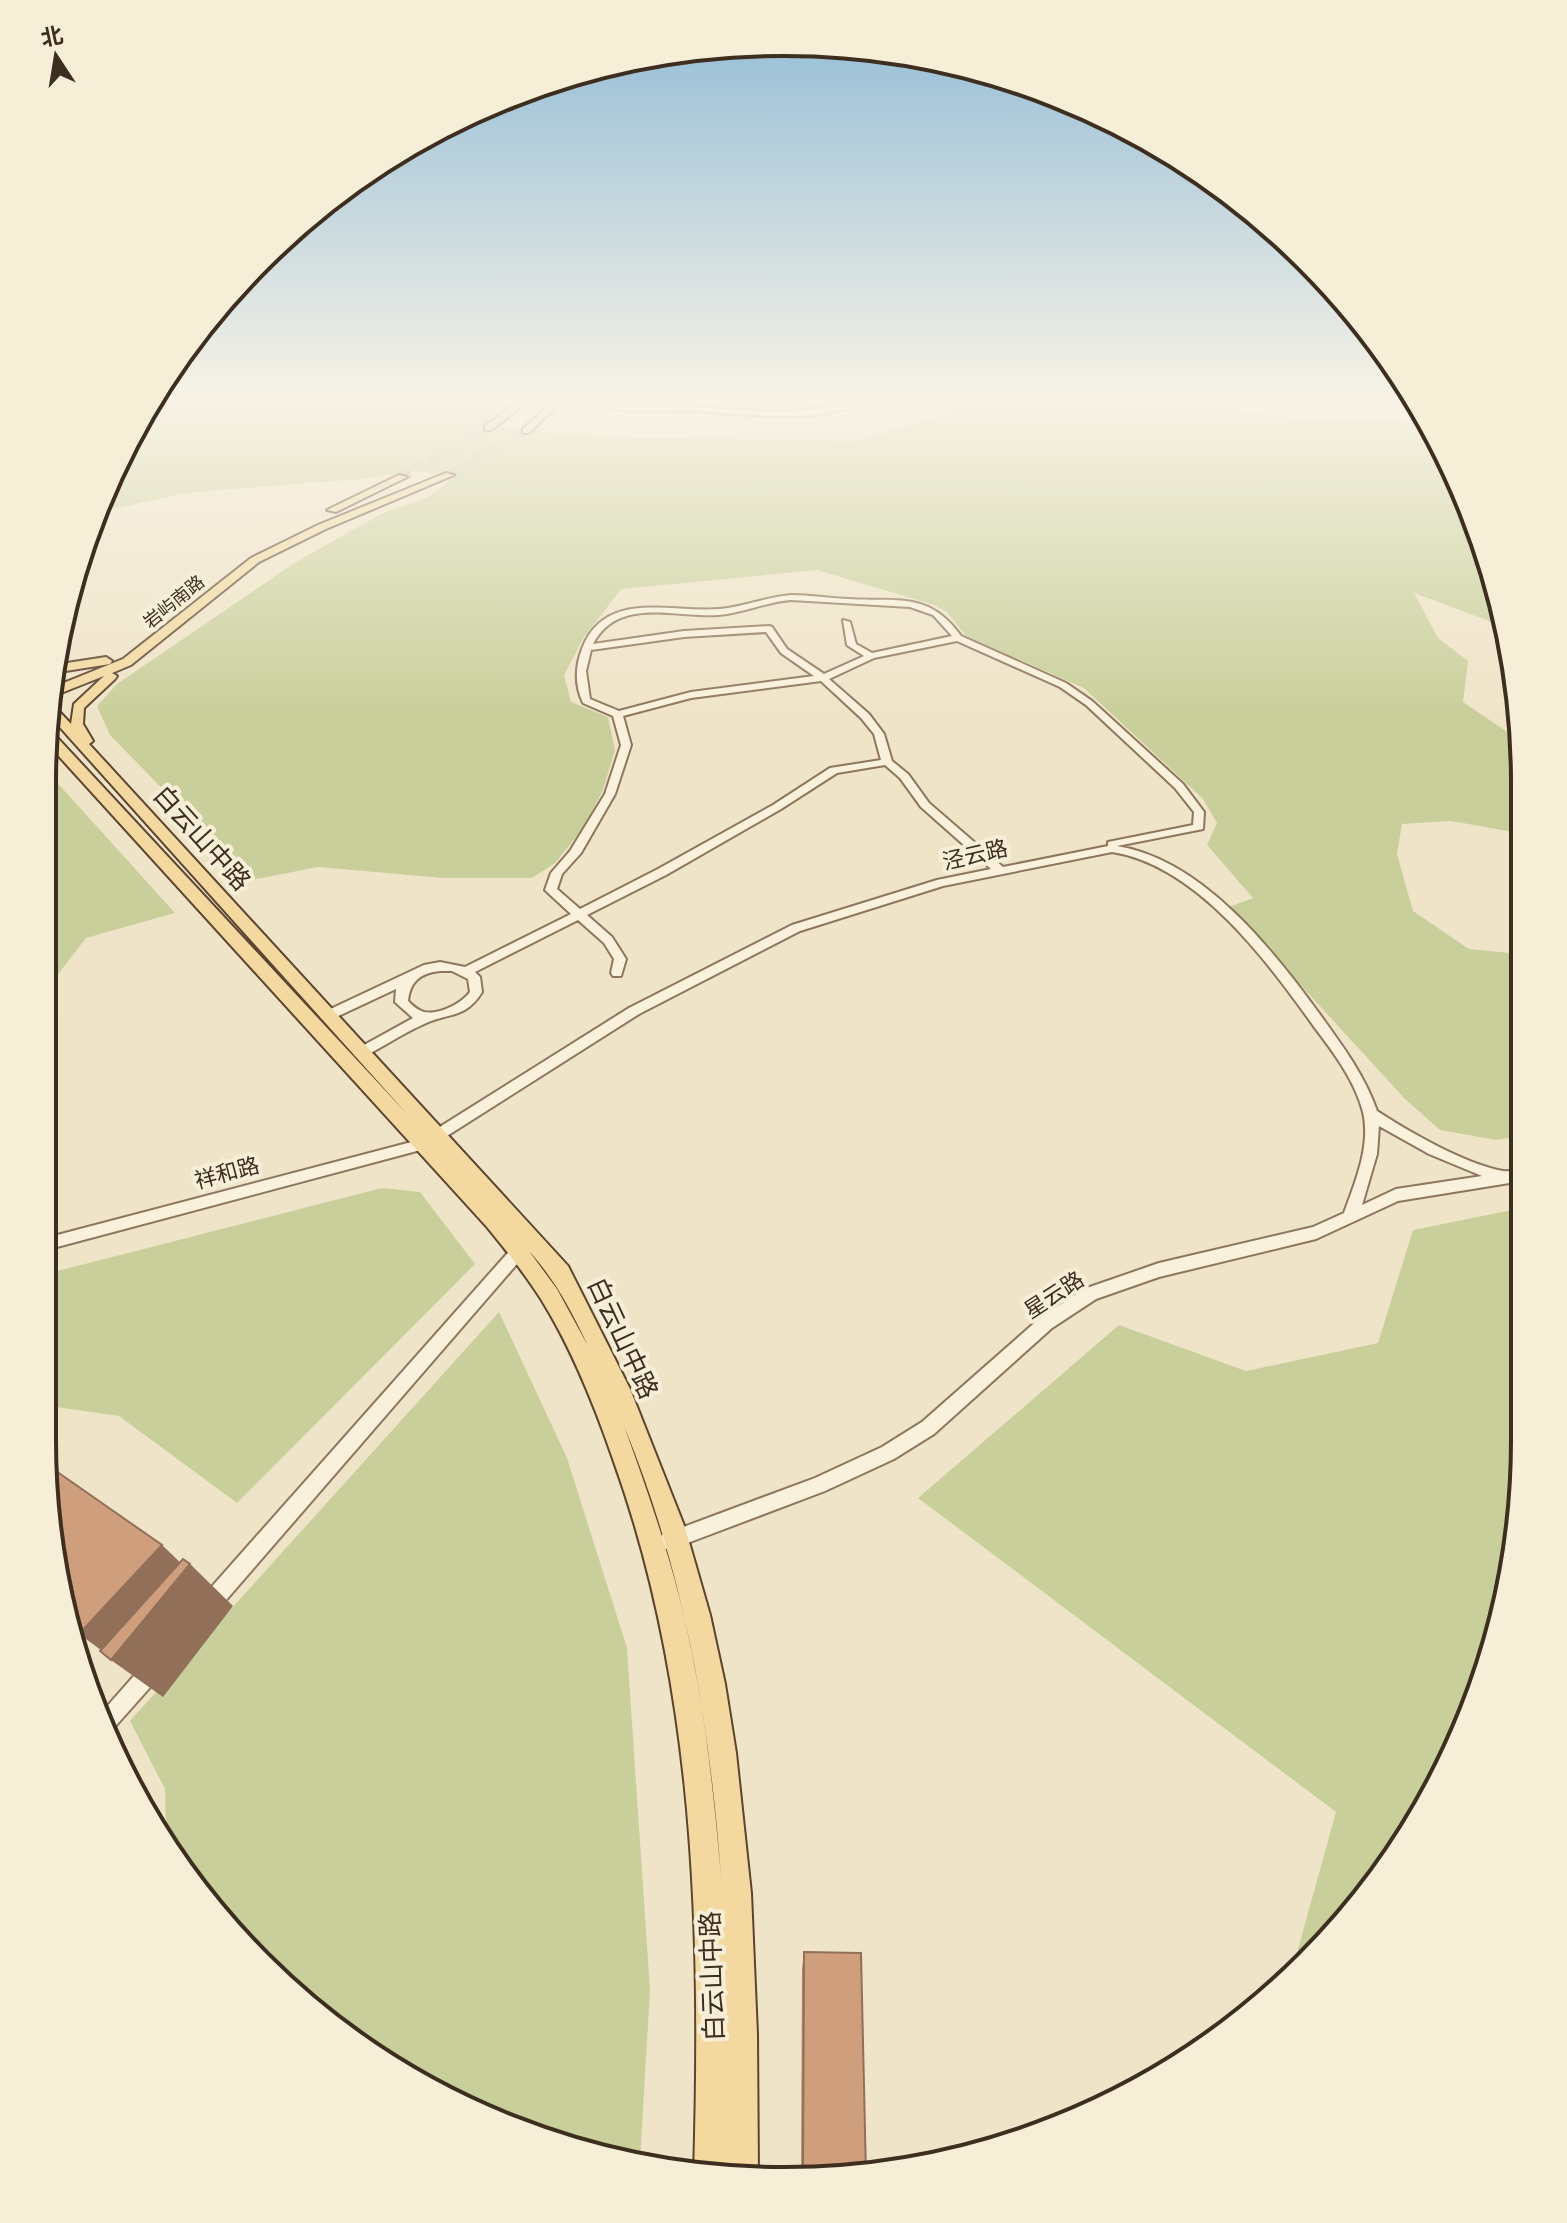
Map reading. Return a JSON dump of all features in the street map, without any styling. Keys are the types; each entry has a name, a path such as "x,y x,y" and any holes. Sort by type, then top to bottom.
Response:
{"main road":[{"name":"岩屿南路","path":"64,680 127,649 259,549 345,506"},
{"name":"岩屿南路","path":"62,688 127,662 255,560 374,506"},
{"path":"66,667 106,661"},
{"path":"103,771 75,716 89,693 127,662"},
{"name":"白云山中路","path":"59,720 360,1053 540,1280 588,1368 640,1491 675,1629 694,1732 708,1858 713,2069 710,2163"},
{"name":"白云山中路","path":"58,746 430,1140 561,1272 602,1347 676,1538 697,1613 716,1702 736,1867 742,2165"}],"street":[{"path":"589,647 684,634 769,629 784,651 823,678 865,716 879,734 887,762 904,776 925,805 996,867 1199,827 1199,812 1179,786 1089,703 1063,685 958,638 948,621 916,605 893,600 853,603 782,598 720,611 664,609 620,615 604,623 589,647 580,669 580,688 586,701 618,714 691,695 823,678 871,656 958,638"},
{"path":"846,622 852,645 871,656"},
{"path":"617,973 620,959 608,940 574,914 551,890 557,873 575,853 610,794 626,745 618,714"},
{"path":"467,971 662,872 777,807 834,770 887,762"},
{"name":"泾云路","path":"430,1140 634,1011 796,928 887,897 996,867 1112,849 1133,850 1167,869 1227,912 1324,1032 1362,1090 1371,1114 1368,1161 1350,1216"},
{"path":"327,1016 411,977 433,967 457,967 467,971 477,984 471,1001 452,1014 426,1017 415,1014 401,1002 404,985 411,977"},
{"path":"360,1053 426,1017"},
{"path":"1371,1114 1405,1137 1457,1162 1511,1176"},
{"name":"祥和路","path":"56,1241 430,1140"},
{"name":"星云路","path":"653,1546 819,1485 888,1453 928,1428 1046,1323 1090,1294 1159,1270 1316,1233 1396,1195 1511,1177"},
{"path":"192,1625 518,1252"},
{"path":"111,1718 171,1649"}],"green space":[{"path":"403,506 1456,506 1492,622 1414,593 1438,638 1468,661 1463,702 1509,733 1511,832 1451,821 1402,824 1397,854 1413,911 1469,949 1511,953 1511,1138 1496,1140 1440,1130 1405,1099 1229,907 1253,898 1207,845 1217,823 1203,799 1084,688 966,636 947,612 934,605 817,570 621,589 583,639 564,675 571,702 608,717 615,750 603,790 584,827 555,863 532,878 444,878 318,867 251,880 110,735 97,706 117,684 296,562 383,513"},
{"path":"56,781 175,913 86,938 56,977"},
{"path":"382,1188 420,1192 475,1264 237,1503 119,1416 56,1407 56,1271"},
{"path":"1511,1210 1511,1440 1505,1534 1486,1628 1456,1718 1436,1761 1414,1803 1361,1882 1296,1956 1336,1812 918,1498 1119,1325 1246,1371 1378,1343 1413,1230"},
{"path":"499,1312 567,1458 627,1648 650,1990 641,2153 550,2128 462,2092 379,2044 304,1986 237,1919 179,1844 166,1824 165,1789 130,1721"}],"building":[{"path":"57,1472 162,1545 82,1631 62,1534"},
{"path":"183,1559 190,1564 111,1660 100,1651"},
{"path":"804,1952 861,1953 866,2162 803,2166"}]}
